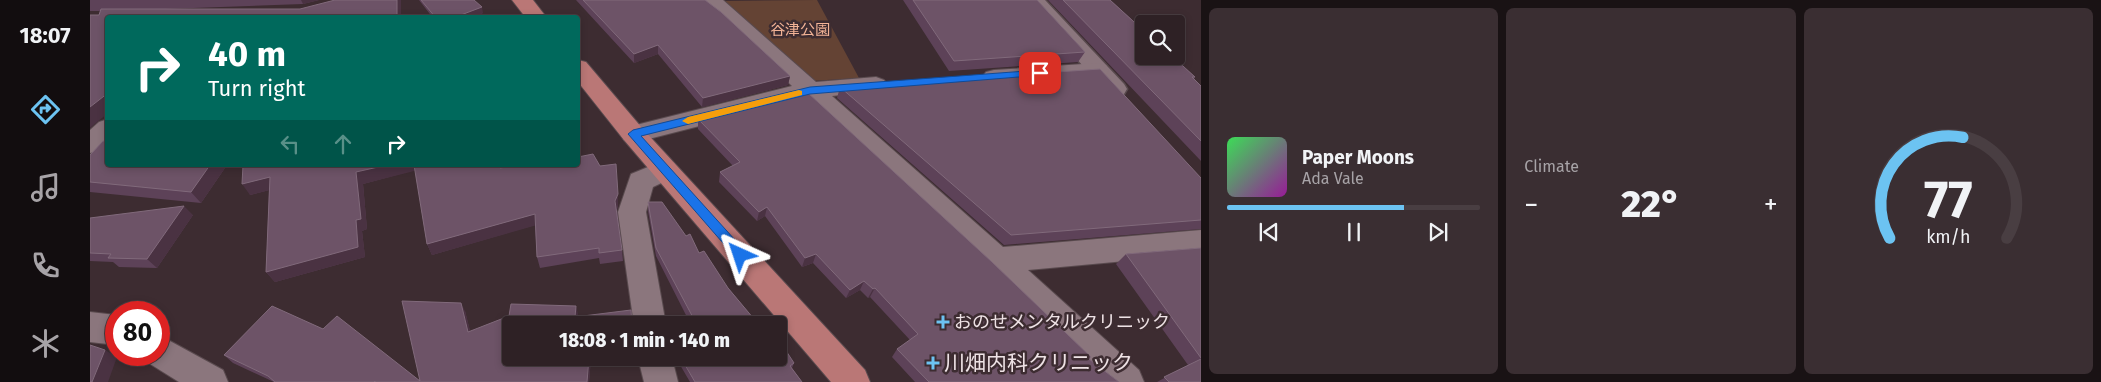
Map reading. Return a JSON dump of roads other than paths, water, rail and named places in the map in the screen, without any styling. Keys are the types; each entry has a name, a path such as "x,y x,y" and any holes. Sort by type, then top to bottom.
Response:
{"highway":[{"path":"522,0 534,15"},
{"path":"580,69 633,134 853,382"}],"street":[{"path":"711,0 997,260 1127,382"},
{"path":"1034,0 1130,104"},
{"path":"968,79 1098,70"},
{"path":"633,134 810,90 899,84"},
{"path":"90,144 105,131"},
{"path":"649,316 632,212 641,181 665,170"},
{"path":"997,260 1201,242"},
{"path":"90,327 105,329"},
{"path":"170,358 211,382"},
{"path":"658,366 661,382"}],"place":[{"name":"おのせメンタルクリニック","path":"943,322"},
{"name":"川畑内科クリニック","path":"933,363"}],"park label":[{"name":"谷津公園","path":"800,30"}]}
